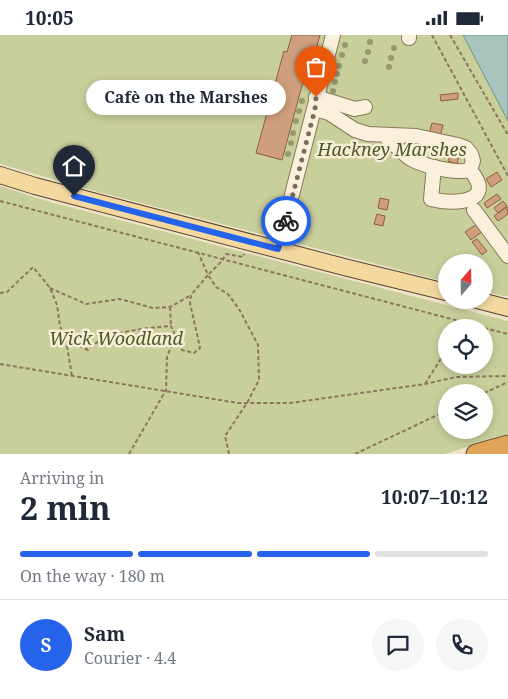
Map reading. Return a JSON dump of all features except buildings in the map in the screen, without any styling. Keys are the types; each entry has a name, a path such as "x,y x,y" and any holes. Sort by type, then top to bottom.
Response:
{"highway":[{"path":"476,454 508,445"}],"main road":[{"path":"0,175 438,290"},
{"path":"493,304 508,308"}],"street":[{"path":"278,249 333,35"},
{"path":"316,103 355,109 365,107"},
{"path":"316,103 361,132 416,136 449,142 466,148 471,154 473,161 470,170"},
{"path":"344,121 352,136"},
{"path":"384,135 411,159 434,167 462,172 470,170"},
{"path":"434,167 431,199 441,202 472,200 479,190 475,176 470,170"},
{"path":"474,210 508,256"}],"path":[{"path":"432,35 508,176"},
{"path":"450,35 508,135"},
{"path":"0,201 448,319"},
{"path":"198,252 208,275 216,287 234,301 258,345 259,380 247,403 224,436 229,454"},
{"path":"50,288 86,305 120,299 154,308 170,307 191,295 222,261 226,254 243,257 244,253"},
{"path":"0,293 7,292 33,267 50,288 57,305 72,376"},
{"path":"170,307 171,327 175,337 182,350 194,353 200,348 190,303 191,295"},
{"path":"67,346 77,345 88,350 94,342 111,335 171,327"},
{"path":"493,330 508,334"},
{"path":"129,454 166,390 168,357 175,337"},
{"path":"425,384 438,363"},
{"path":"0,364 247,403 290,403 425,384 456,377 508,376"},
{"path":"493,389 508,382"},
{"path":"356,454 438,415"}],"green space":[{"name":"Hackney Marshes","path":"0,35 508,35 508,296 493,293 493,254 438,254 438,280 83,188 0,164"},
{"name":"Wick Woodland","path":"0,186 50,202 438,303 438,309 462,309 508,321 508,434 493,439 493,384 438,384 438,439 492,439 445,454 0,454"}],"water":[{"path":"463,35 508,35 508,121"}],"way so far":[{"path":"286,221 315,109 316,97"}],"place":[{"name":"Cafè on the Marshes","path":"316,97"}],"route":[{"path":"74,196 278,249 286,221"}]}
